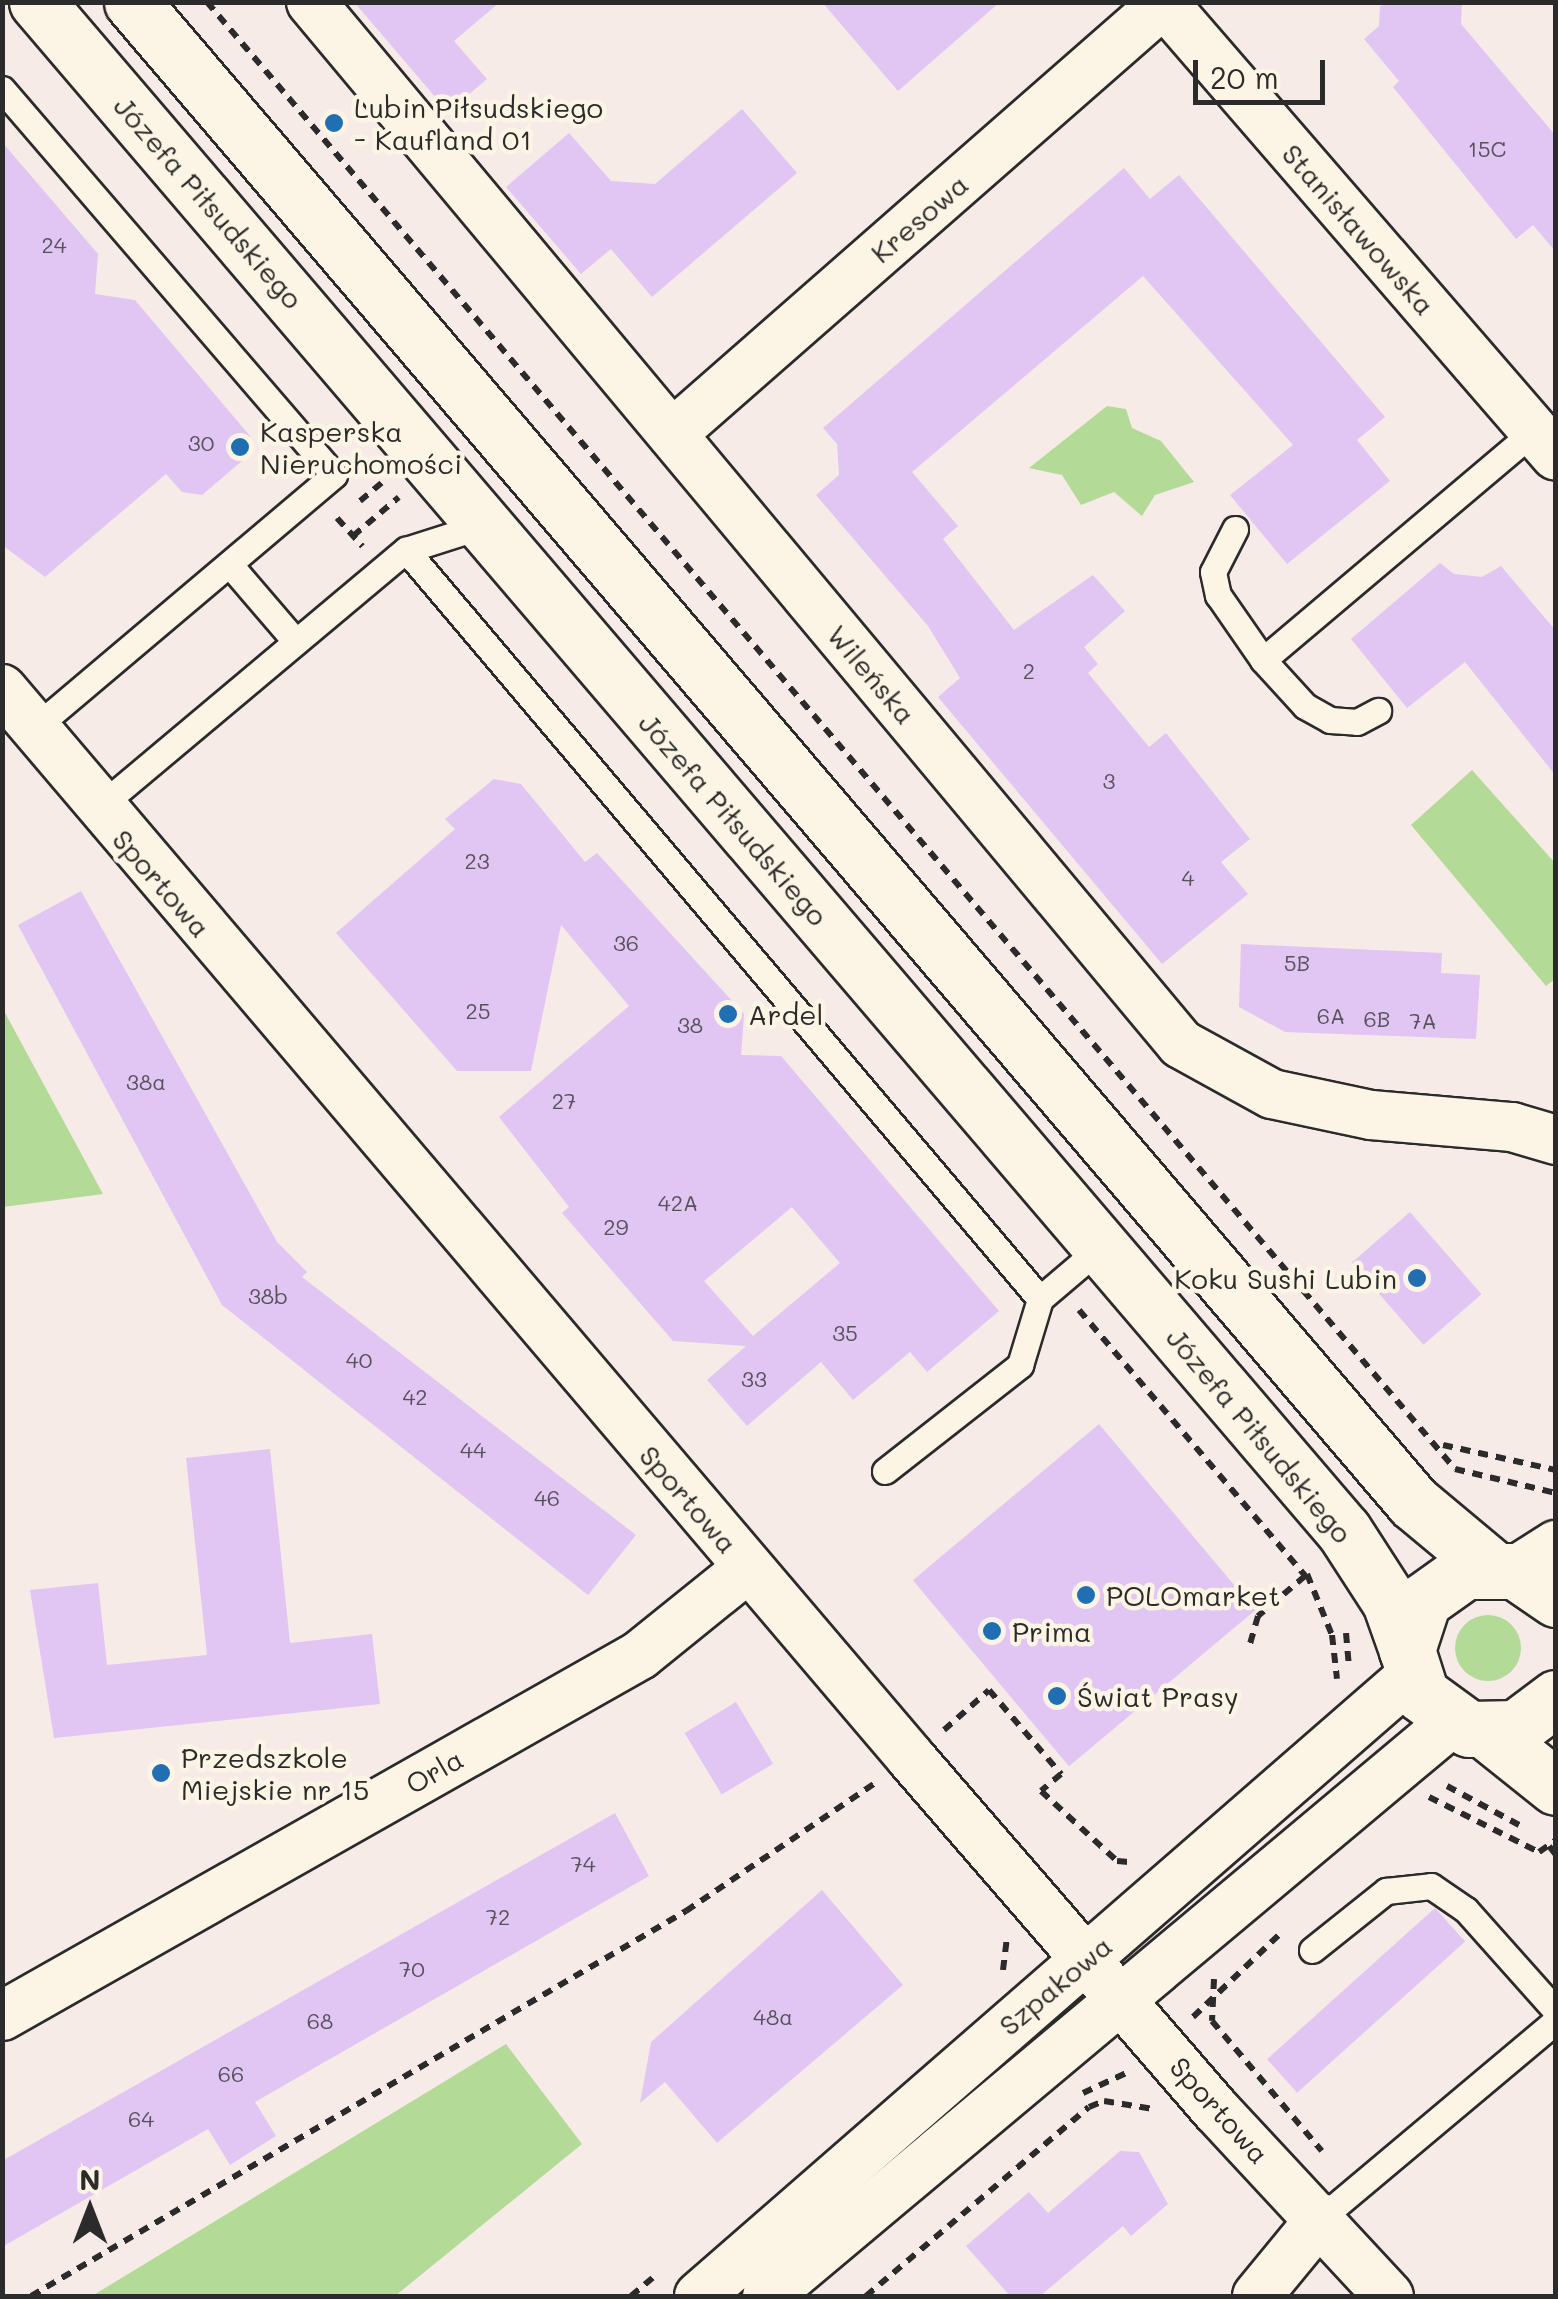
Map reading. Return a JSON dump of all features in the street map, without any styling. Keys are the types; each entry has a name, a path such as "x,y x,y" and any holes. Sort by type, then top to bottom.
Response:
{"street":[{"name":"Józefa Piłsudskiego","path":"37,2 1344,1531 1390,1602 1410,1663 1469,1727"},
{"path":"132,2 1414,1502 1529,1571"},
{"name":"Wileńska","path":"311,2 1181,1044 1272,1094 1371,1115 1512,1127 1556,1140"},
{"name":"Kresowa","path":"672,434 1164,3"},
{"name":"Stanisławowska","path":"1164,3 1544,443"},
{"name":"Sportowa","path":"2,689 98,808 911,1758 1389,2296"},
{"name":"Orla","path":"2,2016 640,1654 748,1568"},
{"path":"1410,1663 1411,1624 1432,1592 1465,1571 1529,1571"},
{"name":"Szpakowa","path":"680,2284 1088,1958 1169,1889 1410,1663"},
{"path":"1469,1727 1516,1728 1556,1698"},
{"path":"1469,1727 1556,1787"},
{"name":"Szpakowa","path":"767,2296 1119,1995 1469,1727"},
{"path":"1258,2296 1322,2218"}],"lane":[{"path":"2,90 334,475 35,728"},
{"path":"1262,660 1544,443"},
{"path":"98,808 406,550 481,526"},
{"path":"1236,529 1213,572 1218,595 1262,660 1305,706 1330,720 1357,722 1378,712"},
{"path":"406,550 1040,1300"},
{"path":"230,565 296,642"},
{"path":"886,1471 1020,1365 1040,1300 1101,1246"},
{"path":"1312,1950 1386,1890 1431,1886 1466,1910 1556,2011"},
{"path":"1322,2218 1556,2021"}],"path":[{"path":"206,2 1443,1445 1455,1468"},
{"path":"1443,1445 1556,1470"},
{"path":"31,2296 686,1911 911,1758 989,1690 1061,1774 1041,1791 1117,1861 1149,1864 1169,1889"},
{"path":"1420,1793 1540,1852 1552,1843 1556,1855"},
{"path":"996,1982 1005,1929"},
{"path":"866,2296 1089,2106 1104,2101 1165,2112"},
{"path":"631,2296 680,2284"}],"green space":[{"path":"1107,406 1126,409 1132,428 1161,441 1194,482 1155,495 1142,516 1114,492 1081,505 1062,475 1029,468"},
{"path":"1472,770 1555,863 1555,979 1546,986 1411,825"},
{"path":"3,1009 103,1194 3,1207"},
{"path":"1488,1615 1512,1624 1521,1648 1512,1672 1488,1681 1464,1672 1455,1648 1464,1624"},
{"path":"506,2044 582,2144 395,2296 92,2296"}],"building":[{"path":"354,2 500,2 454,41 487,79 448,112"},
{"path":"822,2 1000,2 898,91"},
{"path":"1396,2 1462,2 1461,24 1556,136 1556,252 1533,225 1516,239 1393,87 1399,81 1364,39 1379,26 1380,6"},
{"path":"742,109 797,173 652,297 611,249 581,274 506,187 569,133 611,181 655,184"},
{"path":"2,142 98,254 95,294 135,300 250,436 249,455 202,495 182,492 166,474 45,577 2,545"},
{"path":"1124,168 1150,199 1179,175 1385,417 1357,440 1390,481 1287,564 1230,495 1293,445 1143,276 912,472 958,526 943,539 1014,630 1093,575 1125,611 1084,647 1098,664 1088,673 1149,747 1166,733 1250,839 1221,862 1248,894 1162,964 938,697 960,678 928,626 816,495 839,475 837,444 823,428"},
{"path":"1440,563 1454,574 1482,577 1501,566 1556,631 1556,776 1465,662 1407,708 1351,639"},
{"path":"494,779 521,784 585,862 597,853 744,1014 741,1055 781,1056 999,1311 927,1372 910,1352 853,1400 821,1362 747,1426 707,1380 746,1346 673,1341 562,1213 569,1207 499,1117 629,1006 561,925 531,1071 457,1071 336,933 455,829 445,819","holes":["792,1207 840,1263 753,1336 704,1281"]},
{"path":"81,891 277,1242 307,1272 302,1277 636,1535 588,1595 222,1305 18,925"},
{"path":"1241,944 1442,953 1441,973 1480,975 1476,1039 1285,1032 1239,1007"},
{"name":"Koku Sushi Lubin","path":"1410,1212 1482,1294 1423,1345 1352,1263"},
{"name":"POLOmarket","path":"1099,1424 1255,1610 1069,1766 913,1580"},
{"path":"270,1449 290,1643 372,1634 380,1704 54,1738 30,1590 98,1583 107,1665 207,1655 186,1458"},
{"path":"736,1702 773,1764 722,1795 685,1733"},
{"path":"615,1813 649,1876 255,2102 276,2136 230,2165 208,2129 2,2247 2,2161"},
{"path":"822,1890 903,1985 717,2143 665,2082 640,2103 651,2042"},
{"path":"1435,1908 1465,1941 1297,2093 1267,2059"},
{"path":"1120,2151 1139,2152 1168,2204 1131,2236 1123,2226 1040,2296 1010,2296 966,2246 1029,2192 1048,2213"}],"place":[{"name":"Lubin Piłsudskiego - Kaufland 01","path":"334,123"},
{"name":"Kasperska Nieruchomości","path":"240,447"},
{"name":"Ardel","path":"728,1014"},
{"name":"Koku Sushi Lubin","path":"1417,1278"},
{"name":"POLOmarket","path":"1086,1595"},
{"name":"Prima","path":"992,1631"},
{"name":"Świat Prasy","path":"1057,1696"},
{"name":"Przedszkole Miejskie nr 15","path":"161,1773"}]}
